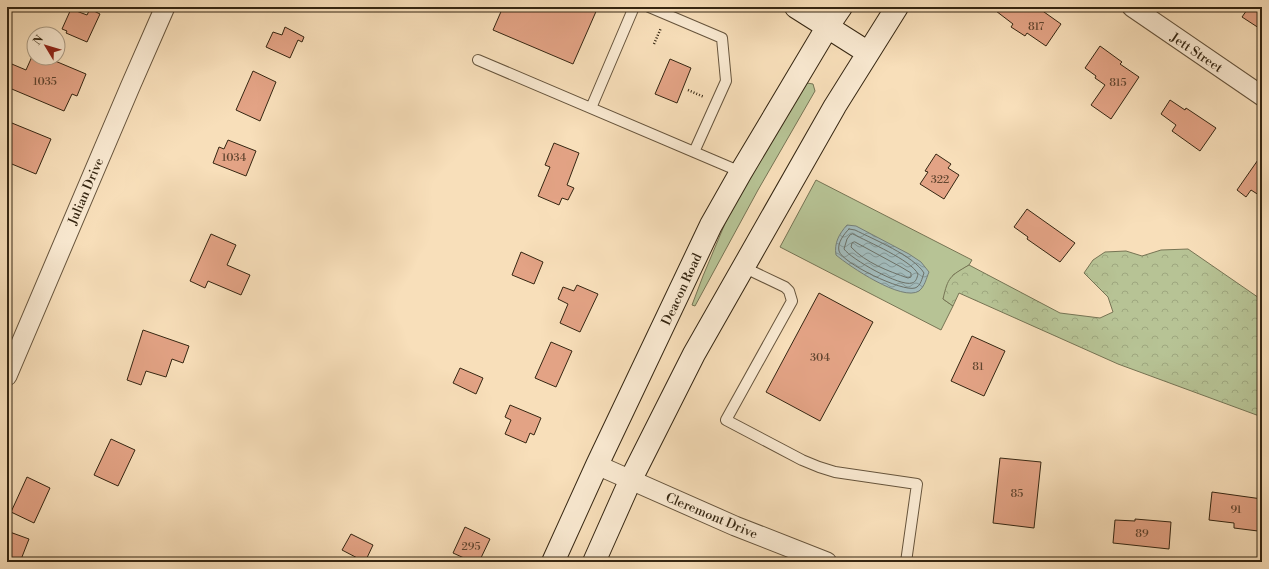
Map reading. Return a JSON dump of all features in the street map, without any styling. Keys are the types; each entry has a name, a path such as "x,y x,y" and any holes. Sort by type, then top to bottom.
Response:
{"main road":[{"path":"796,7 867,52"},
{"name":"Deacon Road","path":"553,562 597,465 712,225 741,172 828,26 841,7"},
{"path":"594,562 630,481 694,354 867,52 897,7"}],"street":[{"name":"Julian Drive","path":"7,376 123,102 165,7"},
{"name":"Jett Street","path":"1132,7 1262,96"},
{"name":"Cleremont Drive","path":"597,465 630,481 735,526 827,562"}],"lane":[{"path":"591,108 634,7"},
{"path":"649,7 662,10 722,38 726,81 694,152"},
{"path":"478,60 741,172"},
{"path":"743,267 786,287 792,300 726,420 802,460 819,467 835,472 916,484 906,562"}],"green space":[{"path":"807,83 813,84 815,91 758,190 695,306 692,305 729,214"},
{"path":"816,180 972,260 969,265 953,275 943,299 953,306 941,330 780,247"},
{"path":"1188,249 1262,300 1262,417 1118,364 959,293 953,306 943,299 948,281 969,265 1060,313 1100,318 1113,312 1108,297 1084,273 1093,260 1105,252 1126,251 1142,256 1161,250"}],"water":[{"path":"847,225 856,226 921,262 929,272 921,289 911,293 901,292 863,274 836,255 838,239"}],"building":[{"path":"503,7 598,7 573,64 493,30"},
{"path":"999,7 1037,7 1061,24 1046,46 1027,33 1025,36 1011,27 1013,24 996,11"},
{"path":"1249,7 1262,7 1262,30 1242,17"},
{"path":"71,9 87,15 90,9 100,14 87,42 66,33 66,26 63,26"},
{"path":"285,27 304,37 302,42 298,40 290,58 266,47 273,32 282,35"},
{"path":"1100,46 1122,62 1120,64 1139,77 1111,119 1091,105 1105,85 1085,68"},
{"path":"670,59 691,68 677,103 655,94"},
{"path":"7,62 26,70 28,66 66,66 86,74 77,96 72,94 64,111 7,87"},
{"path":"253,71 276,82 260,121 236,110"},
{"path":"1170,100 1185,110 1186,108 1216,128 1200,151 1172,131 1176,125 1161,114"},
{"path":"7,121 51,139 36,174 7,162"},
{"path":"228,140 256,151 246,176 213,163 219,147 224,149"},
{"path":"554,143 579,153 567,185 574,188 568,200 562,198 559,205 538,196 550,167 545,165"},
{"path":"936,154 951,164 948,168 959,175 944,199 920,184 928,172 925,171"},
{"path":"1260,157 1262,159 1262,197 1251,190 1246,197 1237,190"},
{"path":"1027,209 1075,243 1060,262 1027,239 1028,237 1014,227"},
{"path":"211,234 236,245 227,265 250,275 241,295 208,281 205,288 190,281"},
{"path":"521,252 543,262 534,284 512,275"},
{"path":"577,285 598,294 580,332 560,323 568,304 558,299 563,287 574,291"},
{"path":"819,293 873,322 820,421 766,392"},
{"path":"143,330 189,346 183,363 172,359 166,377 146,371 141,385 127,380"},
{"path":"972,336 1005,351 984,396 951,381"},
{"path":"551,342 572,351 556,387 535,378"},
{"path":"460,368 483,378 476,394 453,383"},
{"path":"510,405 541,418 534,435 530,433 526,443 505,434 511,420 505,417"},
{"path":"111,439 135,450 118,486 94,475"},
{"path":"1000,458 1041,462 1034,528 993,523"},
{"path":"27,477 50,488 34,523 11,512"},
{"path":"1212,492 1262,499 1262,527 1259,526 1258,531 1234,528 1234,523 1209,520"},
{"path":"1135,519 1171,522 1169,549 1113,543 1115,520 1135,521"},
{"path":"465,527 490,539 479,562 462,562 464,558 453,553"},
{"path":"7,531 29,539 20,562 7,562"},
{"path":"351,534 373,545 365,562 342,550"}]}
